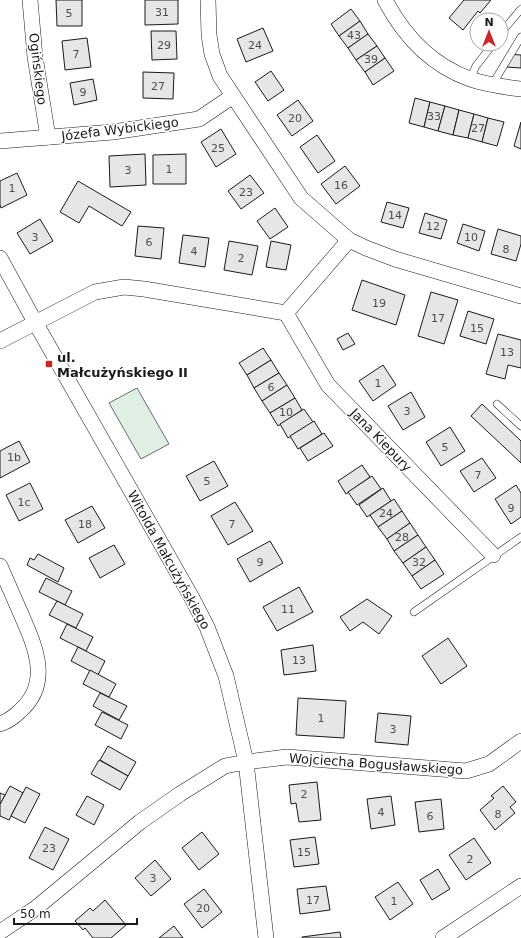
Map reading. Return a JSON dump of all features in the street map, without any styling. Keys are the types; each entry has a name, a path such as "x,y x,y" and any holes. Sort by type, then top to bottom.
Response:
{"street":[{"name":"Ogińskiego","path":"30,0 35,57 48,137"},
{"path":"208,0 209,35 212,54 220,76 301,198 349,240 366,248 395,259 521,296"},
{"path":"385,0 402,28 415,44 450,70 470,79 492,85 521,89"},
{"name":"Józefa Wybickiego","path":"0,141 113,132 199,119 233,96"},
{"path":"0,341 95,292 124,287 144,288 286,313 349,240"},
{"name":"Witolda Małcużyńskiego","path":"0,258 192,598 204,621 226,676 246,762 266,938"},
{"name":"Jana Kiepury","path":"286,313 328,385 493,555"},
{"path":"0,566 34,645 39,669 37,685 26,706 10,721 0,724"},
{"name":"Wojciecha Bogusławskiego","path":"0,932 36,908 140,822 180,794 225,766 287,757 466,771 489,764 521,741"},
{"path":"443,938 521,886"}],"lane":[{"path":"509,24 521,9"},
{"path":"492,85 521,37"},
{"path":"470,79 476,66 487,52"},
{"path":"497,404 521,426"},
{"path":"414,612 521,536"}],"green space":[{"path":"137,388 169,444 141,459 109,403"}],"building":[{"path":"56,0 82,0 82,26 57,26"},
{"path":"145,0 178,0 178,24 145,25"},
{"path":"464,0 491,0 481,12 469,12 469,22 463,30 449,18"},
{"path":"351,9 360,21 339,36 331,24"},
{"path":"360,21 368,34 348,48 339,36"},
{"path":"263,28 273,51 246,62 237,39"},
{"path":"151,31 176,31 177,59 152,60"},
{"path":"368,34 377,46 356,60 348,48"},
{"path":"87,38 91,67 65,70 62,41"},
{"path":"377,46 385,58 365,72 356,60"},
{"path":"507,54 521,55 521,68 506,67"},
{"path":"385,58 394,71 373,85 365,72"},
{"path":"271,71 284,90 268,101 255,82"},
{"path":"143,72 174,73 173,99 143,98"},
{"path":"93,79 97,100 74,105 70,83"},
{"path":"415,98 430,102 424,127 409,123"},
{"path":"298,100 313,121 292,136 277,115"},
{"path":"430,102 445,106 438,131 424,127"},
{"path":"445,106 459,110 453,135 438,131"},
{"path":"459,110 474,114 468,138 453,135"},
{"path":"474,114 488,118 482,142 468,138"},
{"path":"488,118 504,122 497,146 482,142"},
{"path":"521,122 521,149 514,146"},
{"path":"221,129 236,154 216,167 201,142"},
{"path":"317,135 335,161 318,173 300,147"},
{"path":"145,154 146,185 110,187 109,156"},
{"path":"186,154 186,184 153,184 153,155"},
{"path":"345,166 360,186 336,204 321,184"},
{"path":"17,173 27,195 1,208 0,181"},
{"path":"250,175 264,193 241,209 228,191"},
{"path":"78,181 131,212 122,226 89,206 79,223 60,212"},
{"path":"387,202 409,208 403,228 381,222"},
{"path":"275,208 288,227 270,239 257,221"},
{"path":"425,213 447,220 441,239 419,233"},
{"path":"40,219 53,241 30,254 17,233"},
{"path":"463,224 485,231 479,251 457,243"},
{"path":"138,226 164,228 161,259 135,256"},
{"path":"498,229 521,236 521,244 516,261 491,254"},
{"path":"183,235 209,238 205,267 179,263"},
{"path":"229,241 258,246 252,275 224,270"},
{"path":"271,241 291,245 286,270 266,267"},
{"path":"362,280 405,295 396,325 352,310"},
{"path":"431,292 458,300 444,344 418,336"},
{"path":"468,311 494,319 486,344 460,336"},
{"path":"348,333 355,344 343,350 337,339"},
{"path":"498,334 521,340 521,368 508,365 505,379 486,374"},
{"path":"263,348 271,360 247,375 239,363"},
{"path":"271,360 279,373 254,388 247,375"},
{"path":"383,365 396,385 373,401 359,381"},
{"path":"279,373 287,385 262,401 254,388"},
{"path":"287,385 295,398 270,413 262,401"},
{"path":"411,392 425,417 403,430 388,406"},
{"path":"295,398 302,410 278,426 270,413"},
{"path":"482,404 521,441 521,463 471,416"},
{"path":"304,409 313,422 288,438 280,424"},
{"path":"314,421 322,434 298,449 290,436"},
{"path":"450,427 465,451 441,466 426,442"},
{"path":"324,433 333,446 308,461 300,448"},
{"path":"19,441 30,462 0,478 0,451"},
{"path":"482,458 496,478 474,492 460,471"},
{"path":"214,461 228,486 200,501 186,476"},
{"path":"362,465 370,477 346,494 338,481"},
{"path":"372,476 381,489 357,505 348,492"},
{"path":"30,483 43,509 19,521 6,495"},
{"path":"516,485 521,493 521,517 511,524 495,499"},
{"path":"383,488 391,501 367,517 359,505"},
{"path":"394,499 402,511 378,527 370,515"},
{"path":"235,502 253,531 228,545 211,516"},
{"path":"92,506 105,528 78,543 65,520"},
{"path":"402,511 410,523 387,539 378,527"},
{"path":"410,523 418,535 394,551 387,539"},
{"path":"418,535 426,547 403,563 394,551"},
{"path":"270,541 283,563 250,582 237,559"},
{"path":"114,545 125,564 100,578 89,558"},
{"path":"426,547 435,560 412,576 403,563"},
{"path":"38,554 64,568 58,582 27,565 30,558 34,560"},
{"path":"435,560 444,574 421,589 412,576"},
{"path":"46,578 72,591 65,605 39,592"},
{"path":"299,587 313,612 277,631 263,607"},
{"path":"367,599 392,616 379,634 363,622 350,631 340,617"},
{"path":"57,601 83,614 76,628 49,615"},
{"path":"67,624 93,637 86,651 60,638"},
{"path":"448,638 467,666 441,684 422,656"},
{"path":"313,645 316,671 284,675 281,650"},
{"path":"78,647 105,661 98,675 71,661"},
{"path":"90,670 116,684 109,697 83,684"},
{"path":"100,693 127,706 119,720 93,706"},
{"path":"298,698 346,701 344,738 296,735"},
{"path":"102,712 128,725 121,739 95,725"},
{"path":"378,713 411,716 408,745 375,742"},
{"path":"108,746 136,762 128,776 100,760"},
{"path":"99,760 128,776 120,790 91,774"},
{"path":"317,782 321,820 299,822 296,803 291,804 289,785"},
{"path":"10,786 23,793 9,820 0,816 0,804"},
{"path":"503,786 516,802 510,807 515,813 495,830 480,810 494,798 491,796"},
{"path":"26,787 40,794 25,823 11,816"},
{"path":"0,793 5,795 0,804"},
{"path":"87,796 104,805 94,825 76,815"},
{"path":"391,796 395,825 371,829 367,799"},
{"path":"441,799 444,829 419,832 415,802"},
{"path":"45,827 69,839 53,870 29,858"},
{"path":"202,832 219,854 199,870 182,848"},
{"path":"315,837 319,864 294,867 290,840"},
{"path":"474,838 491,863 466,880 449,855"},
{"path":"155,860 171,879 151,896 135,878"},
{"path":"438,869 450,889 432,900 420,880"},
{"path":"398,882 413,904 390,920 375,897"},
{"path":"326,886 330,910 300,914 297,889"},
{"path":"204,889 222,912 202,928 184,904"},
{"path":"105,900 126,925 111,938 93,938 85,928 83,930 75,921 90,908 93,911"},
{"path":"174,926 183,938 159,938"},
{"path":"340,932 341,938 302,938 302,937"}],"place":[{"name":"ul. Małcużyńskiego II","path":"49,364"}]}
